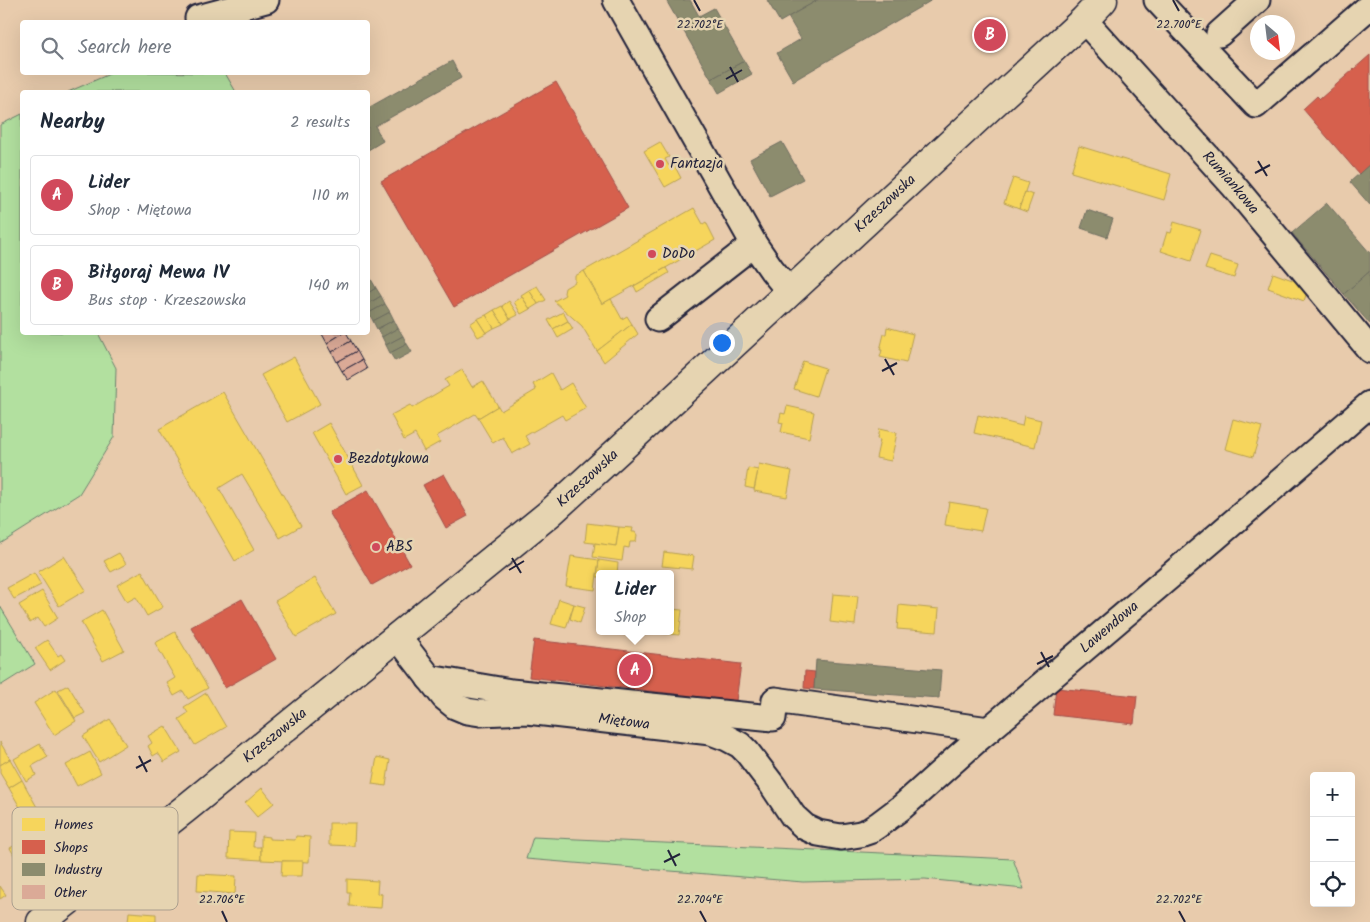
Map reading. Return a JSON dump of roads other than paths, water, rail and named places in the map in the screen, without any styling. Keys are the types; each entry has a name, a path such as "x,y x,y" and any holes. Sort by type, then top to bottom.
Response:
{"main road":[{"name":"Krzeszowska","path":"178,814 550,512 1084,20 1103,0"},
{"name":"Krzeszowska","path":"41,922 56,910"}],"street":[{"path":"198,18 266,0"},
{"path":"616,0 754,244 790,292"},
{"path":"1219,34 1257,0"},
{"path":"1169,4 1256,105 1370,6"},
{"name":"Rumiankowa","path":"1084,20 1233,185 1370,350"},
{"path":"658,319 754,244"},
{"name":"Lawendowa","path":"841,837 860,834 878,825 902,807 989,730 1370,404"},
{"name":"Miętowa","path":"397,636 444,697 455,706 467,711 480,713 527,711 571,715 711,732 727,738 740,745 747,752 798,821 805,827 818,833 841,837"},
{"path":"429,678 511,692 773,718 775,700 989,730"}],"place":[{"name":"Biłgoraj Mewa IV","path":"990,35"},
{"name":"Fantazja","path":"660,164"},
{"name":"DoDo","path":"652,254"},
{"name":"Bezdotykowa","path":"338,459"},
{"name":"ABS","path":"376,547"},
{"name":"Lider","path":"635,670"}]}
